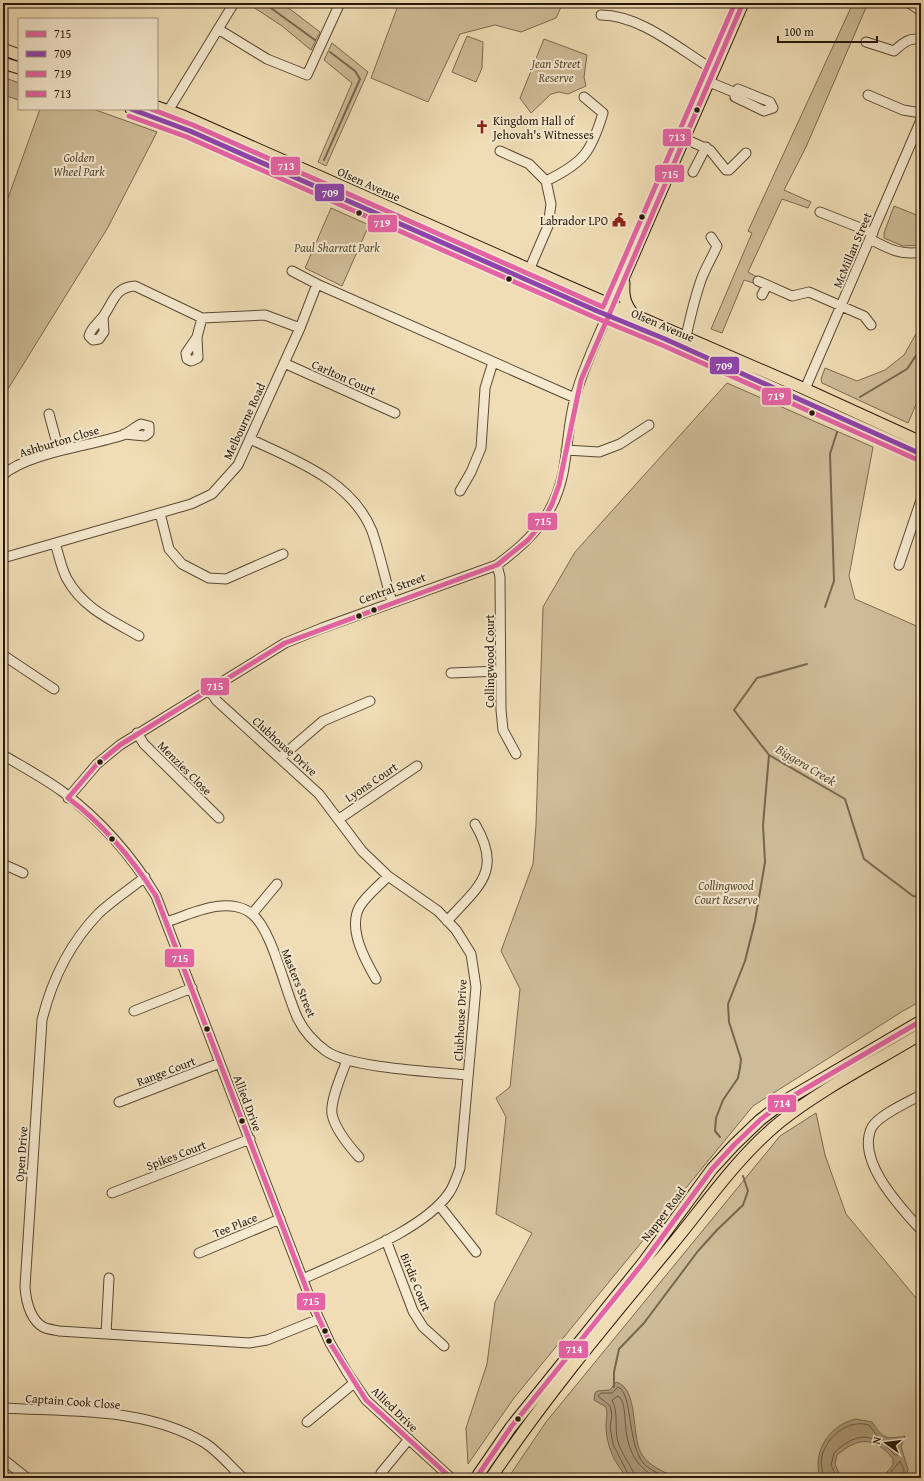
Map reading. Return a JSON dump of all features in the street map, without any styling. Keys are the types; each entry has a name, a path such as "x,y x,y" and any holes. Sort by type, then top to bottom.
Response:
{"main road":[{"path":"607,316 743,3"},
{"path":"3,49 18,55"},
{"path":"3,62 18,68"},
{"name":"Olsen Avenue","path":"139,110 163,113 530,268 805,389 921,442"},
{"name":"Olsen Avenue","path":"163,113 607,316 665,339 921,454"},
{"path":"625,276 624,298 633,314"},
{"name":"Napper Road","path":"476,1478 512,1428 629,1280 721,1159 734,1145 760,1120 786,1100 921,1021"},
{"name":"Napper Road","path":"491,1478 569,1370 727,1177 762,1138 781,1122 816,1098 921,1034"},
{"path":"502,1478 510,1450"}],"street":[{"path":"163,113 234,3"},
{"path":"218,29 268,59 307,75 340,3"},
{"path":"910,3 921,11"},
{"path":"601,15 614,15 655,32 714,70"},
{"path":"866,42 894,51 906,41 915,38 921,40"},
{"path":"709,82 736,93"},
{"path":"546,181 579,162 589,151 603,113 584,96"},
{"path":"868,96 903,110 921,113"},
{"name":"McMillan Street","path":"805,389 921,120"},
{"path":"685,139 706,147 716,155 726,170 729,170 746,153"},
{"path":"693,172 706,147"},
{"path":"500,151 529,164 546,181 551,204 548,226 530,268"},
{"path":"820,212 872,236 892,250 905,254 921,252"},
{"path":"686,337 690,314 700,283 717,246 711,237"},
{"path":"292,271 317,284 575,398"},
{"path":"762,295 763,283 792,296 809,292 842,305 864,316 871,325"},
{"name":"Melbourne Road","path":"3,558 191,504 212,494 238,465 300,328 317,284"},
{"path":"103,317 114,296 123,288 135,286 202,318 265,314 300,328"},
{"name":"Central Street","path":"68,798 109,753 137,733 285,643 392,602 497,565 528,540 548,514 559,488 575,398 607,316"},
{"path":"197,337 202,318"},
{"path":"460,490 471,472 481,448 485,388 493,362"},
{"name":"Carlton Court","path":"284,363 395,413"},
{"path":"49,414 59,451"},
{"path":"566,450 599,452 620,444 649,425"},
{"name":"Ashburton Close","path":"3,475 24,464 59,451 124,434"},
{"path":"250,439 307,465 348,495 362,512 372,530 392,602"},
{"path":"898,565 921,500"},
{"path":"160,513 169,549 182,564 209,578 226,578 283,554"},
{"path":"55,543 66,577 79,598 94,610 139,636"},
{"name":"Collingwood Court","path":"497,565 500,577 500,672 503,730 516,754"},
{"path":"3,655 54,689"},
{"path":"451,673 500,672"},
{"name":"Clubhouse Drive","path":"209,690 217,701 319,794 362,851 388,876 438,911 447,920 456,930 471,954 476,987 460,1168 450,1193 428,1215 401,1233 303,1279"},
{"path":"280,758 323,721 370,700"},
{"name":"Menzies Close","path":"137,733 144,744 218,818"},
{"name":"Allied Drive","path":"3,755 64,793 68,798 89,813 108,832 145,877 156,896 303,1279 330,1343 366,1400 451,1478"},
{"name":"Lyons Court","path":"338,819 417,766"},
{"path":"447,920 471,894 487,872 488,853 482,836 475,824"},
{"path":"3,864 23,873"},
{"path":"376,979 363,956 358,938 356,922 360,906 388,876"},
{"name":"Open Drive","path":"145,877 100,913 77,940 60,966 49,993 42,1020 25,1286 27,1303 33,1316 43,1326 59,1331 249,1343 267,1340 320,1319"},
{"path":"166,922 220,906 238,908 252,914 277,884"},
{"name":"Masters Street","path":"252,914 266,932 299,1020 310,1036 327,1052 355,1063 468,1075"},
{"path":"134,1011 192,988"},
{"path":"347,1060 334,1101 332,1114 339,1129 358,1157"},
{"name":"Range Court","path":"119,1102 220,1063"},
{"path":"921,1096 885,1116 873,1126 868,1141 873,1161 889,1194 921,1230"},
{"name":"Spikes Court","path":"112,1193 250,1139"},
{"path":"439,1204 476,1252"},
{"name":"Tee Place","path":"199,1253 280,1219"},
{"name":"Birdie Court","path":"386,1240 413,1311 423,1327 444,1346"},
{"path":"106,1334 109,1278"},
{"path":"307,1422 354,1383"},
{"name":"Captain Cook Close","path":"3,1408 116,1414 178,1430 206,1444 244,1478"},
{"path":"380,1478 381,1473 409,1439"},
{"path":"3,1459 27,1478"}],"green space":[{"path":"247,3 282,3 320,32 311,50 282,26"},
{"path":"399,3 563,3 556,18 521,32 495,25 460,34 428,102 371,78"},
{"path":"853,3 868,3 806,147 784,190 811,202 808,208 782,199 748,272 757,277 754,283 744,280 722,333 711,329 752,233 748,231"},
{"path":"467,36 483,42 482,68 476,82 452,72"},
{"name":"Jean Street Reserve","path":"544,39 587,55 584,77 586,86 568,94 559,92 551,94 531,113 520,98"},
{"path":"332,43 368,72 326,166 318,162 352,83 324,60"},
{"path":"3,77 18,83 18,100 3,95"},
{"name":"Golden Wheel Park","path":"40,110 96,110 157,132 107,229 3,397 3,196 8,198"},
{"path":"894,206 919,216 921,213 921,245 903,246 884,238 884,233"},
{"name":"Paul Sharratt Park","path":"331,208 369,225 342,286 305,268"},
{"path":"921,325 921,393 908,423 822,383 821,379 825,368 857,381 885,370 904,355"},
{"name":"Collingwood Court Reserve","path":"727,383 873,447 849,576 855,599 921,628 921,1001 753,1106 514,1398 468,1464 466,1428 487,1364 495,1302 532,1233 496,1214 506,1117 496,1098 510,1087 520,989 501,951 533,864 536,825 543,607 575,552"},
{"path":"816,1113 825,1155 846,1214 921,1304 921,1478 508,1478 546,1422 780,1136"}],"water":[{"path":"616,1382 623,1386 628,1393 631,1402 638,1445 644,1458 652,1465 676,1478 628,1478 615,1461 606,1433 606,1407 594,1400 595,1393 597,1391 610,1390"},
{"path":"856,1419 872,1422 882,1435 889,1438 905,1436 901,1447 908,1469 906,1478 882,1478 893,1465 893,1459 880,1446 873,1443 859,1442 837,1455 835,1464 841,1478 820,1478 818,1459 825,1441 838,1427 846,1422"}],"waterway":[{"path":"264,3 315,40"},
{"path":"324,160 360,79 355,71 330,52"},
{"name":"Biggera Creek","path":"860,397 907,369 921,348"},
{"name":"Biggera Creek","path":"825,607 834,581 830,454 837,432"},
{"name":"Biggera Creek","path":"807,664 757,678 734,710 769,755 845,799 864,859 913,896 921,897"},
{"path":"720,1137 715,1131 716,1118 723,1100 738,1078 740,1068 741,1059 729,1022 728,1004 745,961 755,921 765,862 763,825 769,755"},
{"path":"614,1387 614,1372 619,1349 644,1323 698,1251 743,1205 748,1191 743,1176"}],"transit line":[{"name":"713","path":"154,110 193,125 603,307 735,3"},
{"name":"715","path":"68,798 97,764 120,745 285,643 497,565 528,540 542,523 552,504 559,485 581,380 743,3"},
{"name":"709","path":"134,110 190,131 597,311 665,339 921,454"},
{"name":"719","path":"129,116 187,137 594,317 662,345 918,460"},
{"name":"715","path":"68,798 94,819 127,855 156,896 311,1301 330,1343 366,1400 451,1478"},
{"name":"714","path":"476,1478 511,1427 643,1263 712,1169 734,1145 760,1120 786,1100 921,1021"}],"place":[{"name":"Kingdom Hall of Jehovah's Witnesses","path":"482,127"},
{"name":"Labrador LPO","path":"619,220"}]}
